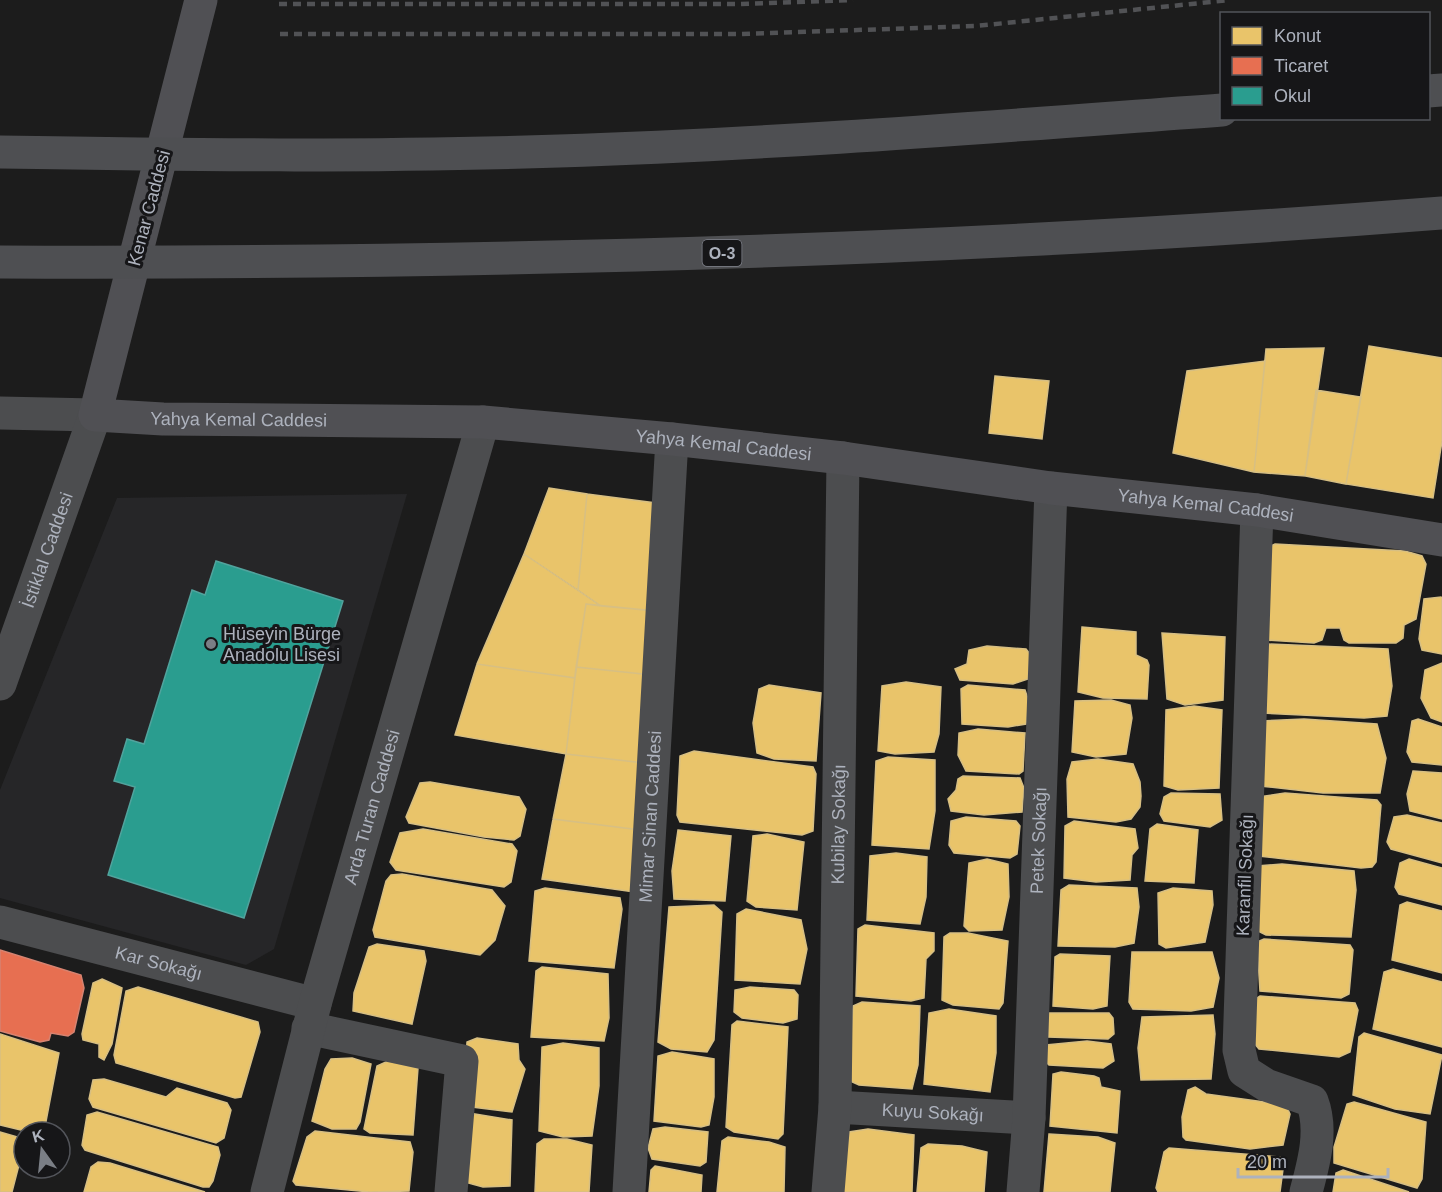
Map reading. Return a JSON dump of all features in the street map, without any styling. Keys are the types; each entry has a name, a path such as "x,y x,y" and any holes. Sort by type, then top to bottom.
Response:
{"highway":[{"path":"0,152 249,156 559,151 844,137 1220,110"},
{"name":"O-3","path":"0,262 552,259 901,247 1200,232 1442,213"}],"main road":[{"name":"Kenar Caddesi","path":"95,415 199,11"},
{"name":"Yahya Kemal Caddesi","path":"95,415 483,422 672,439 843,458 1051,488 1257,510 1442,540"}],"street":[{"name":"Yahya Kemal Caddesi","path":"0,413 95,415"},
{"name":"İstiklal Caddesi","path":"0,684 95,415"},
{"name":"Arda Turan Caddesi","path":"267,1192 312,1016 483,422"},
{"name":"Mimar Sinan Caddesi","path":"629,1192 672,439"},
{"name":"Kubilay Sokağı","path":"828,1192 835,1107 843,458"},
{"name":"Petek Sokağı","path":"1023,1192 1029,1118 1051,488"},
{"name":"Karanfil Sokağı","path":"1257,510 1239,1050 1244,1071 1266,1084 1312,1101 1318,1117 1315,1159 1306,1192"},
{"name":"Kar Sokağı","path":"0,922 462,1061 451,1192"},
{"name":"Kuyu Sokağı","path":"835,1107 1029,1118"}],"shaded area":[{"name":"Hüseyin Bürge Anadolu Lisesi","path":"407,494 274,949 246,965 0,898 0,790 117,498"}],"building: Konut":[{"path":"1369,346 1442,358 1442,441 1433,498 1346,484"},
{"path":"1324,348 1305,476 1254,472 1266,349"},
{"path":"1265,361 1254,472 1173,453 1187,371"},
{"path":"995,376 1049,381 1042,439 989,433"},
{"path":"1316,390 1361,397 1346,484 1305,476"},
{"path":"549,488 587,494 578,590 524,554"},
{"path":"587,494 656,503 655,611 601,606 578,590"},
{"path":"1275,544 1405,551 1422,556 1426,564 1416,619 1404,625 1403,638 1396,643 1349,643 1344,640 1340,628 1326,628 1322,640 1314,643 1266,640 1264,549"},
{"path":"524,554 601,606 586,604 575,678 477,664"},
{"path":"1441,597 1442,654 1422,650 1419,639 1424,599"},
{"path":"586,604 655,611 652,675 576,667"},
{"path":"1082,627 1136,632 1136,655 1147,660 1149,665 1147,699 1103,698 1078,692"},
{"path":"1162,633 1225,637 1223,700 1185,705 1167,699"},
{"path":"1268,644 1388,649 1392,686 1387,716 1364,718 1262,713"},
{"path":"987,646 1026,649 1030,654 1028,679 1013,684 960,680 955,669 967,664 969,650"},
{"path":"1442,663 1442,722 1431,718 1421,698 1425,670"},
{"path":"477,664 575,678 566,754 455,735"},
{"path":"576,667 652,675 644,763 566,754"},
{"path":"906,682 941,687 939,734 934,752 895,754 878,751 882,686"},
{"path":"769,685 821,693 816,761 774,759 757,753 753,723 759,689"},
{"path":"968,685 1025,690 1029,702 1026,724 1008,727 962,724 961,689"},
{"path":"1111,700 1130,705 1132,718 1126,754 1096,757 1072,752 1075,701"},
{"path":"1194,706 1222,710 1219,788 1178,790 1164,786 1166,710"},
{"path":"1304,719 1377,724 1386,758 1380,793 1323,793 1260,786 1260,721"},
{"path":"1418,719 1442,727 1442,765 1412,762 1407,752 1412,721"},
{"path":"978,729 1025,733 1023,771 1019,774 966,771 958,755 959,733"},
{"path":"694,751 813,767 816,774 813,831 802,835 680,822 677,815 680,756"},
{"path":"566,754 644,763 640,830 553,819"},
{"path":"888,757 935,760 935,811 929,849 872,845 876,761"},
{"path":"1098,759 1133,764 1140,782 1141,796 1140,807 1131,819 1116,822 1068,817 1067,779 1072,762"},
{"path":"1413,771 1442,773 1442,819 1410,811 1407,794"},
{"path":"963,776 1020,778 1024,788 1022,812 984,815 951,811 948,799 956,790 958,779"},
{"path":"430,782 519,797 526,809 520,836 514,840 484,837 409,823 406,817 420,783"},
{"path":"1171,793 1220,794 1222,820 1210,827 1164,821 1160,814 1164,797"},
{"path":"1285,793 1377,800 1381,805 1376,862 1372,867 1361,868 1259,856 1259,797"},
{"path":"1407,815 1442,823 1442,863 1391,849 1387,842 1394,817"},
{"path":"966,817 1016,821 1020,826 1017,854 1010,858 954,853 949,845 951,821"},
{"path":"553,819 640,830 634,892 542,879"},
{"path":"1074,821 1135,829 1138,848 1132,855 1130,880 1096,882 1064,878 1065,826"},
{"path":"1157,824 1198,830 1194,883 1145,881 1150,829"},
{"path":"423,829 512,844 517,851 511,882 504,887 396,870 390,862 400,833"},
{"path":"678,830 731,836 725,901 674,899 672,871"},
{"path":"767,834 804,842 797,910 756,907 747,901 753,836"},
{"path":"896,853 927,857 926,897 920,924 867,920 870,856"},
{"path":"987,859 1008,864 1009,897 1002,930 969,931 964,926 969,863"},
{"path":"1409,859 1442,868 1442,905 1399,894 1395,887 1400,863"},
{"path":"1282,864 1354,871 1356,890 1351,937 1266,935 1258,931 1257,866"},
{"path":"402,874 492,890 505,906 495,940 480,955 375,937 373,930 386,881 391,875"},
{"path":"1069,885 1137,888 1139,907 1134,943 1115,947 1058,946 1061,890"},
{"path":"545,888 620,898 622,909 614,968 529,961 535,891"},
{"path":"1173,888 1212,891 1213,905 1205,942 1166,948 1159,944 1158,893"},
{"path":"1407,902 1442,911 1442,973 1392,960 1400,905"},
{"path":"714,905 722,912 714,1040 707,1052 671,1049 658,1042 669,907"},
{"path":"746,909 801,920 807,949 800,984 735,980 737,914"},
{"path":"865,925 934,933 934,951 926,959 924,998 911,1001 856,996 858,929"},
{"path":"950,933 968,933 1008,941 1003,1003 999,1009 953,1005 942,1000 944,937"},
{"path":"1264,939 1350,945 1353,950 1349,994 1341,998 1260,991 1257,942"},
{"path":"377,944 424,951 426,961 412,1024 353,1011 354,993 369,947"},
{"path":"1132,952 1212,952 1219,978 1213,1007 1191,1011 1133,1009 1129,1002"},
{"path":"1060,954 1110,956 1107,1006 1093,1009 1053,1006 1055,957"},
{"path":"542,967 608,974 609,1018 604,1041 531,1037 536,971"},
{"path":"1393,969 1442,982 1442,1047 1373,1029 1384,972"},
{"path":"102,979 122,988 112,1044 104,1060 99,1057 99,1044 83,1040 82,1034 93,983"},
{"path":"138,987 258,1022 260,1032 241,1097 235,1098 116,1063 114,1055 126,991"},
{"path":"750,987 794,990 798,995 797,1019 783,1023 742,1018 734,1012 735,990"},
{"path":"1260,996 1355,1003 1358,1010 1350,1052 1339,1057 1259,1049 1254,1043 1254,1000"},
{"path":"862,1002 920,1006 918,1065 912,1089 859,1085 848,1080 853,1006"},
{"path":"949,1009 996,1016 996,1053 990,1092 924,1084 929,1013"},
{"path":"1047,1013 1109,1013 1113,1018 1114,1034 1108,1039 1048,1037"},
{"path":"1213,1015 1215,1034 1211,1079 1141,1080 1138,1048 1142,1017"},
{"path":"737,1021 788,1027 783,1134 778,1139 734,1132 726,1127 732,1025"},
{"path":"1364,1033 1442,1055 1430,1114 1395,1109 1353,1095 1359,1037"},
{"path":"0,1034 59,1053 46,1120 12,1120 12,1128 0,1125"},
{"path":"477,1038 518,1044 519,1060 525,1069 512,1112 464,1106 467,1042"},
{"path":"1087,1041 1111,1044 1114,1061 1103,1068 1049,1065 1043,1059 1046,1045"},
{"path":"563,1043 599,1048 599,1086 592,1136 563,1137 539,1131 542,1047"},
{"path":"672,1052 714,1059 714,1097 709,1125 701,1127 654,1121 658,1056"},
{"path":"352,1058 371,1064 360,1122 356,1129 332,1129 312,1121 325,1069 331,1059"},
{"path":"388,1061 418,1068 413,1135 370,1133 364,1129 377,1066"},
{"path":"1061,1072 1094,1076 1099,1078 1101,1087 1120,1091 1117,1133 1050,1126 1053,1074"},
{"path":"104,1079 166,1097 177,1088 227,1103 231,1110 224,1138 216,1143 93,1107 89,1099 93,1080"},
{"path":"1195,1087 1206,1094 1286,1105 1290,1114 1283,1145 1250,1149 1186,1140 1183,1137 1182,1117 1188,1090"},
{"path":"1354,1102 1426,1122 1422,1179 1417,1188 1334,1163 1334,1147 1347,1104"},
{"path":"97,1112 218,1147 220,1155 213,1181 209,1187 203,1187 85,1150 82,1145 87,1115"},
{"path":"469,1113 512,1120 510,1186 483,1187 461,1181"},
{"path":"665,1127 708,1132 706,1162 700,1166 652,1159 648,1148 653,1129"},
{"path":"868,1129 914,1135 912,1192 841,1192 849,1132"},
{"path":"315,1131 410,1142 413,1152 409,1191 370,1192 296,1185 293,1181 307,1137"},
{"path":"0,1132 12,1135 12,1180 15,1180 12,1192 0,1192"},
{"path":"1049,1134 1098,1137 1115,1143 1110,1192 1044,1192"},
{"path":"728,1137 769,1142 785,1147 784,1192 717,1192 722,1141"},
{"path":"544,1139 567,1139 592,1145 589,1192 535,1192 537,1144"},
{"path":"928,1144 962,1146 987,1152 984,1192 917,1192 921,1148"},
{"path":"1169,1148 1280,1157 1284,1162 1280,1192 1158,1192 1156,1188 1164,1152"},
{"path":"98,1162 110,1163 205,1192 84,1192 91,1167"},
{"path":"655,1166 702,1175 701,1192 649,1192 651,1170"},
{"path":"1343,1170 1409,1192 1333,1192 1336,1173"}],"building: Ticaret":[{"path":"0,950 81,975 84,988 74,1032 68,1036 51,1033 49,1040 40,1042 0,1031"}],"building: Okul":[{"path":"216,561 343,601 244,918 108,875 135,787 114,781 127,739 144,744 192,590 205,595"}],"railway":[{"path":"279,4 740,4 853,0"},
{"path":"280,34 740,34 976,26 1230,0"}],"place":[{"name":"Hüseyin Bürge Anadolu Lisesi","path":"211,644"}]}
